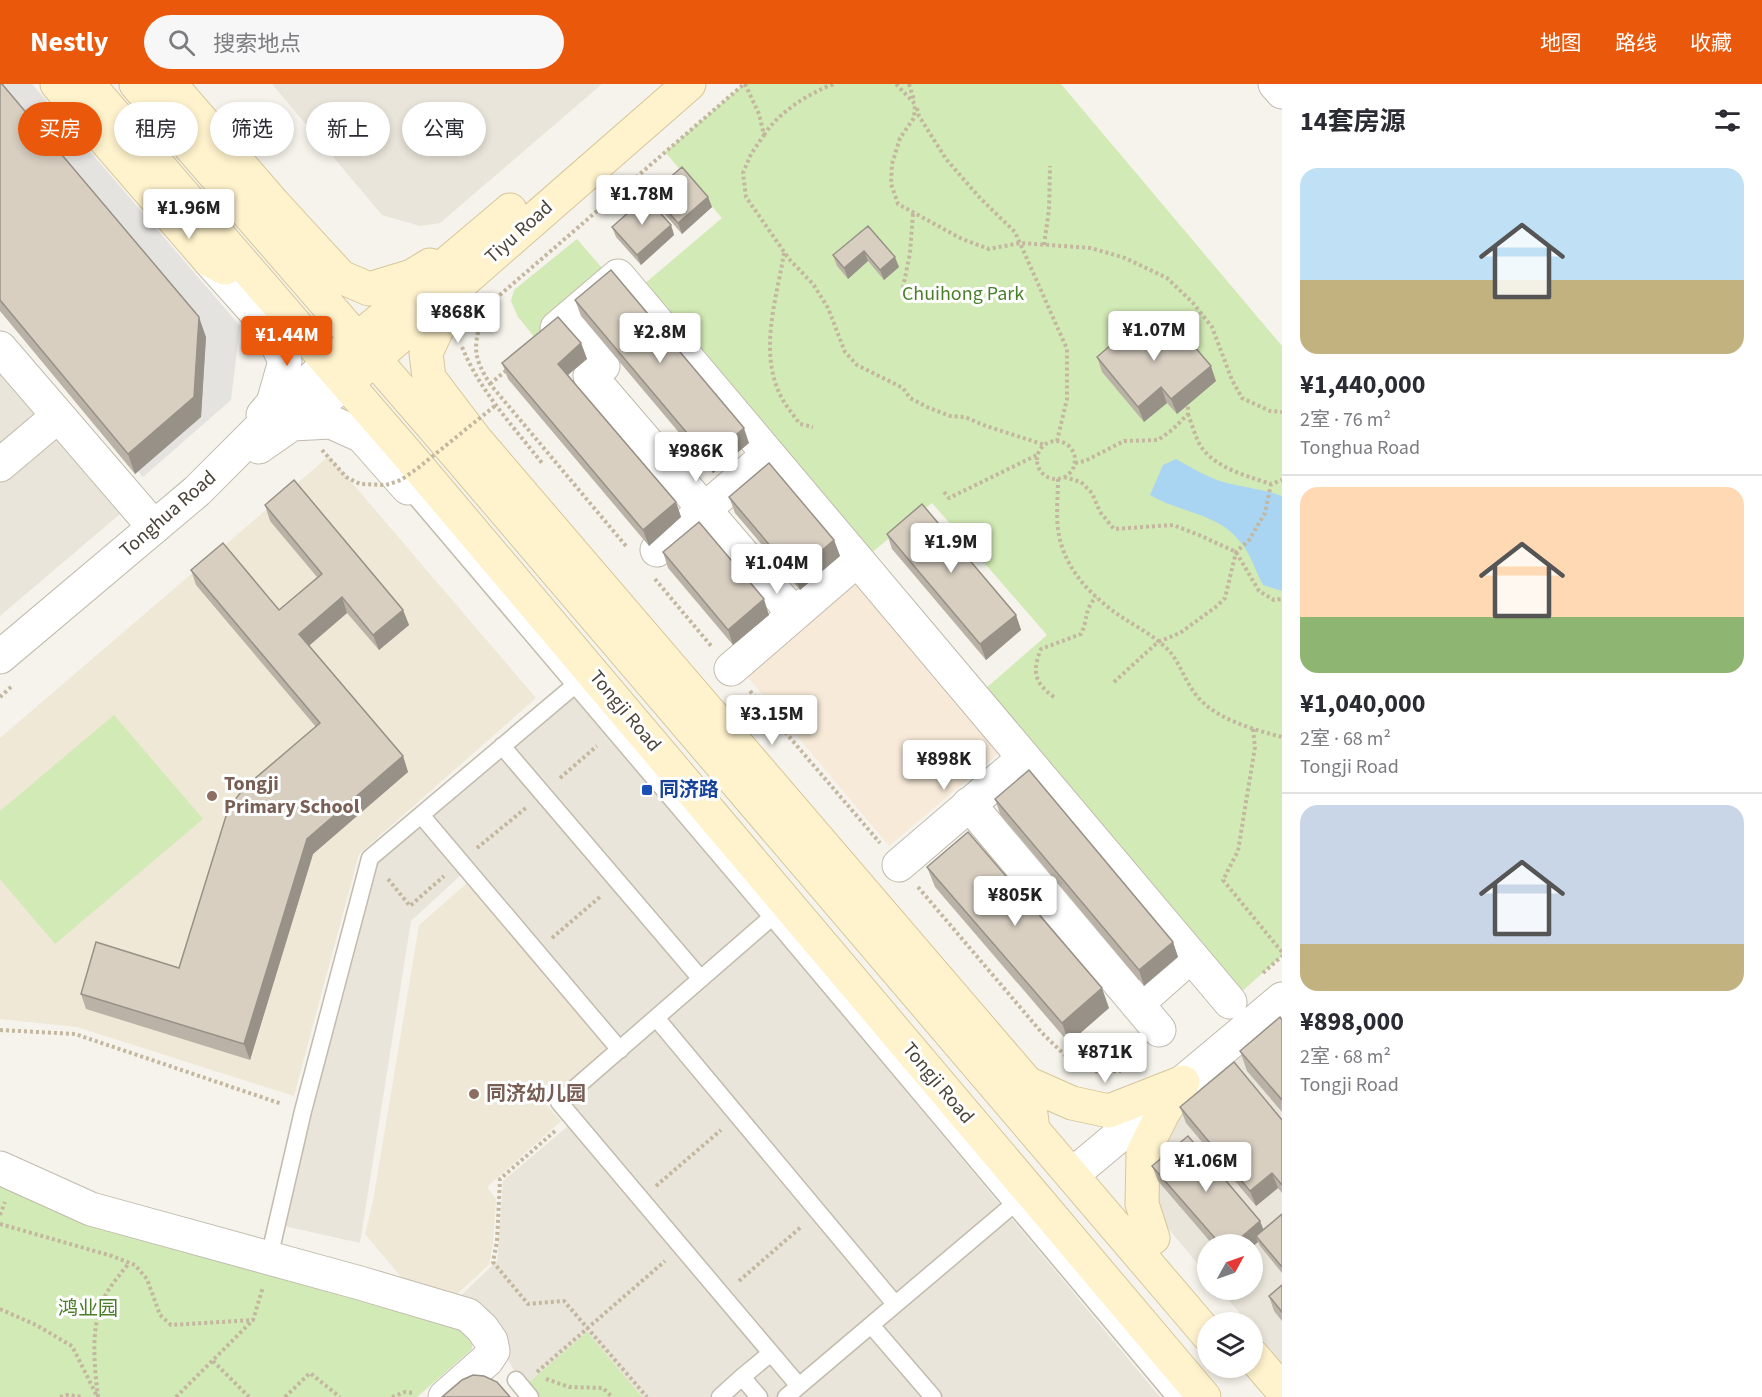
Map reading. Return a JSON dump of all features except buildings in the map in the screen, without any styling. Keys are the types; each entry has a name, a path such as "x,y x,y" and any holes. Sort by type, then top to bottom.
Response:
{"main road":[{"path":"57,84 210,260 264,288"},
{"name":"Tongji Road","path":"88,84 338,373 406,475 1001,1156 1084,1272 1204,1397"},
{"name":"Tongji Road","path":"136,84 434,428 1197,1322"},
{"path":"170,84 341,277 369,289 412,276 488,244"},
{"path":"657,84 488,244 442,316 426,353 429,378 476,440 1027,1083 1072,1103 1109,1111 1183,1082"},
{"name":"Tiyu Road","path":"338,373 488,244 690,84"},
{"path":"274,204 292,263"},
{"path":"434,428 476,440"},
{"path":"1183,1082 1163,1113 1143,1153 1142,1204 1153,1238 1216,1312"},
{"path":"1027,1083 1033,1130"},
{"path":"1112,1223 1153,1238"},
{"path":"1263,1368 1282,1390"},
{"path":"1244,1378 1260,1397"}],"street":[{"path":"1275,84 1282,92"},
{"path":"196,491 273,404 285,361 268,326 210,260"},
{"path":"794,614 590,376 603,366 561,325 618,276 1230,1002"},
{"path":"0,348 154,527"},
{"name":"Tiyu Road","path":"286,416 338,373"},
{"path":"0,465 58,416"},
{"path":"286,416 331,423 362,436 406,475"},
{"name":"Tonghua Road","path":"0,657 286,416"},
{"path":"657,550 768,455"},
{"path":"731,669 857,560"},
{"path":"899,865 1024,758"},
{"path":"969,804 1159,1030"},
{"path":"1137,1004 1191,956"},
{"path":"1072,1175 1282,999"},
{"path":"0,1168 91,1209 468,1315 482,1328 491,1341 493,1351 488,1360 445,1397"}],"lane":[{"path":"406,475 574,685 965,1147 1014,1204 1084,1272 1175,1397"},
{"path":"269,1258 303,1111 370,858 574,685"},
{"path":"502,746 701,979"},
{"path":"421,814 620,1050"},
{"path":"772,917 559,1102 799,1386"},
{"path":"657,1019 895,1304"},
{"path":"965,1147 1001,1156"},
{"path":"786,1397 1014,1204"},
{"path":"871,1325 933,1397"},
{"path":"720,1397 771,1353"},
{"path":"742,1377 759,1397"},
{"path":"516,1380 530,1397"}],"path":[{"path":"745,84 759,114 764,135"},
{"path":"834,84 804,98 771,124 751,154 743,173 746,197 784,252 813,284 828,308 845,352 857,365 903,388 910,398 950,416 965,417 986,426 1045,444 1057,441 1068,446 1075,463 1069,474 1064,477 1058,479 1046,477 1038,467 1037,454"},
{"path":"896,84 915,104 914,118 900,138 892,164 891,184 898,204 962,239 989,249 1020,243 1091,248 1125,258 1167,278 1193,303 1212,327 1232,380 1242,398 1270,411 1282,412"},
{"path":"909,84 919,116 946,159 980,198 1015,232 1067,349 1067,399 1057,441"},
{"path":"1044,245 1050,166"},
{"path":"903,288 910,253 913,213"},
{"path":"784,252 771,315 772,366 777,388 785,404 801,424 813,427"},
{"path":"462,336 462,346 471,371 542,463"},
{"path":"490,384 514,364"},
{"path":"1188,404 1188,414 1198,443 1212,458 1232,471 1271,484 1282,480"},
{"path":"322,450 346,477 360,484 386,485 418,468 496,405"},
{"path":"1075,463 1085,461 1124,441 1158,441 1188,414"},
{"path":"944,492 949,498 1037,454 1045,444"},
{"path":"1064,477 1082,482 1092,493 1100,512 1114,529 1173,525 1236,552 1258,591 1274,600 1282,599"},
{"path":"1058,479 1058,529 1064,554 1084,586 1112,610 1171,653 1198,698 1215,711 1253,729 1282,737"},
{"path":"1114,682 1158,642 1180,633 1225,598 1236,552 1249,540 1265,513 1271,484"},
{"path":"1054,697 1042,689 1035,672 1036,660 1041,649 1082,634 1086,624 1087,607 1096,597"},
{"path":"1253,729 1255,747 1238,851 1223,880 1282,952"},
{"path":"370,858 410,906 615,732"},
{"path":"536,951 617,882"},
{"path":"0,1030 75,1034 303,1111"},
{"path":"641,1199 738,1116"},
{"path":"572,1117 500,1179 497,1241 493,1262 528,1304 564,1300 647,1397"},
{"path":"722,1295 818,1212"},
{"path":"0,1224 112,1256 135,1265 147,1279 160,1315 171,1325 253,1320"},
{"path":"612,1397 603,1388 569,1387 534,1376 681,1247"},
{"path":"97,1397 94,1345 98,1314 108,1291 129,1263"},
{"path":"179,1396 253,1320 261,1294"},
{"path":"0,1309 36,1325 72,1346 97,1397"},
{"path":"213,1361 249,1397"},
{"path":"285,1397 310,1374 340,1397"},
{"path":"392,1397 405,1392 422,1393 417,1397"},
{"path":"60,1397 67,1395 83,1397"}],"shaded area":[{"path":"0,84 32,84 47,102 18,102 18,139"},
{"path":"272,84 602,84 440,223 420,226 382,215 332,156 390,156 390,102 306,102 306,124 294,110 294,102 287,102"},
{"path":"24,156 94,156 240,326 231,400 143,477 120,451"},
{"path":"0,373 120,514 0,616"},
{"name":"Tongji Primary School","path":"329,456 536,698 359,854 294,1096 77,1027 0,1019 0,738"},
{"path":"856,582 999,753 889,846 747,676"},
{"path":"573,691 1160,1397 532,1397 520,1383 502,1347 453,1303 497,1261 503,1181 568,1126 552,1104 613,1050 463,873 411,921 360,1243 284,1226 371,867"},
{"name":"同济幼儿园","path":"467,883 608,1049 546,1104 561,1121 487,1187 496,1199 489,1265 456,1295 407,1284 365,1234 373,1201 419,925"},
{"path":"1282,1015 1282,1363 1263,1340 1263,1312 1239,1312 1228,1300 1263,1300 1263,1234 1197,1234 1197,1263 1162,1221 1153,1160 1194,1090"}],"green space":[{"name":"Chuihong Park","path":"744,84 1061,84 1282,346 1282,956 1240,993 985,689 1047,635 932,503 870,554 643,285 722,218 665,152"},
{"path":"577,239 609,276 535,338 518,317 511,301 514,290"},
{"path":"114,715 203,819 55,944 0,879 0,811"},
{"name":"鸿业园","path":"0,1179 461,1324 472,1337 472,1349 417,1397 0,1397"},
{"path":"587,1332 642,1397 535,1397 525,1386"}],"water":[{"path":"1176,459 1221,481 1282,496 1282,591 1263,585 1245,548 1223,526 1150,495 1163,465"}],"place":[{"name":"同济路","path":"647,790"},
{"name":"Tongji Primary School","path":"212,796"},
{"name":"同济幼儿园","path":"474,1094"}]}
